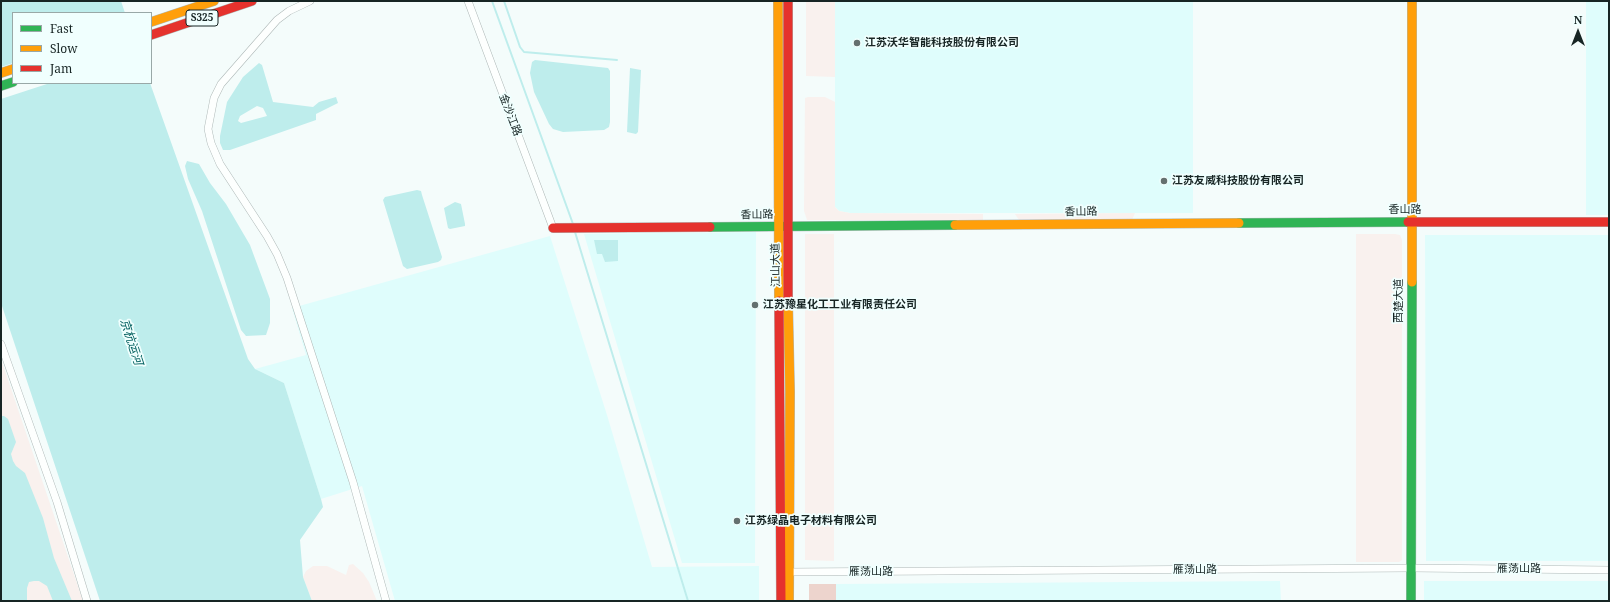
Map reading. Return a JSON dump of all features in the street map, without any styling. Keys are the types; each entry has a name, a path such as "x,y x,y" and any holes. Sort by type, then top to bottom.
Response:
{"street":[{"name":"S325","path":"152,22 214,1"},
{"name":"S325","path":"152,35 252,1"},
{"path":"310,1 289,11 277,20 221,84 214,98 208,129 211,143 220,164 267,236 277,254 287,278 353,482 386,601"},
{"name":"金沙江路","path":"468,1 553,228"},
{"name":"江山大道","path":"778,1 778,226 785,572 789,601"},
{"name":"江山大道","path":"781,601 785,572 790,392 787,226 788,1"},
{"name":"西楚大道","path":"1411,601 1412,1"},
{"path":"1,73 12,69"},
{"path":"1,86 12,82"},
{"name":"香山路","path":"553,228 1609,222"},
{"path":"1,344 57,502 87,601"},
{"name":"雁荡山路","path":"785,572 1411,568 1609,570"}],"shaded area":[{"path":"806,1 835,1 835,77 806,76"},
{"path":"835,1 1193,1 1193,213 850,213 839,211 835,207"},
{"path":"1586,1 1609,1 1609,215 1586,215"},
{"path":"825,97 835,102 835,207 839,211 850,213 983,214 983,220 807,220 804,211 805,98"},
{"path":"1135,213 1132,220 1019,220 1015,214"},
{"path":"756,232 755,563 682,563 584,234"},
{"path":"805,234 834,234 834,561 805,560"},
{"path":"1356,234 1395,234 1400,235 1402,240 1402,560 1399,562 1356,562"},
{"path":"1425,235 1609,235 1609,561 1426,561"},
{"path":"550,236 607,415 652,567 759,566 759,601 395,601 362,486 321,499 284,383 255,369 306,355 292,308"},
{"path":"1,359 83,601 1,601"},
{"path":"353,564 363,573 369,582 377,601 312,601 303,577 306,571 313,566 327,566 346,575 349,565"},
{"path":"1280,581 1281,601 836,601 836,584"},
{"path":"1424,581 1609,581 1609,601 1424,601"},
{"path":"809,584 836,584 836,601 809,601"}],"water":[{"name":"京杭运河","path":"1,1 121,1 125,12 12,12 12,84 150,84 248,359 255,369 284,383 321,499 323,507 300,540 303,577 312,601 100,601 1,303"},
{"path":"535,60 608,68 610,71 609,127 604,130 563,132 553,129 549,124 534,92 530,73 532,62"},
{"path":"259,63 262,65 273,102 313,107 319,102 336,97 338,103 316,114 316,120 230,150 223,150 220,143 220,136 227,102 243,77","holes":["257,106 263,108 267,116 241,123 238,121 240,116"]},
{"path":"630,68 641,70 638,132 636,134 627,132"},
{"path":"187,161 199,164 210,183 226,204 250,245 270,299 270,323 266,335 246,336 241,330 202,211 188,179 185,166"},
{"path":"417,190 421,191 442,257 438,262 407,269 403,266 383,200 385,197"},
{"path":"455,202 461,204 465,226 450,229 448,228 444,208"},
{"path":"594,240 618,240 618,261 605,262 602,254 597,254"},
{"path":"1,416 8,419 16,442 11,454 13,461 16,466 25,473 43,518 54,558 72,601 53,601 47,586 39,581 34,581 29,582 27,588 27,601 1,601"}],"pier":[{"path":"12,63 12,84 47,84 1,99 1,67"}],"waterway":[{"path":"492,1 573,224"},
{"path":"504,1 520,47 524,52 617,60"},
{"path":"575,232 688,601"}],"traffic: fast":[{"path":"1,86 12,82"},
{"path":"1239,223 1408,222"},
{"path":"710,227 955,225"},
{"path":"1411,601 1412,282"}],"traffic: slow":[{"path":"152,22 214,1"},
{"path":"778,1 779,301"},
{"path":"1412,1 1412,282"},
{"path":"1,73 12,69"},
{"path":"955,225 1239,223"},
{"path":"788,301 790,392 789,601"}],"traffic: jam":[{"path":"152,35 252,1"},
{"path":"788,1 788,301"},
{"path":"1408,222 1609,222"},
{"path":"553,228 710,227"},
{"path":"779,301 781,601"}],"place":[{"name":"江苏沃华智能科技股份有限公司","path":"857,43"},
{"name":"江苏友威科技股份有限公司","path":"1164,181"},
{"name":"江苏豫星化工工业有限责任公司","path":"755,305"},
{"name":"江苏绿晶电子材料有限公司","path":"737,521"}]}
